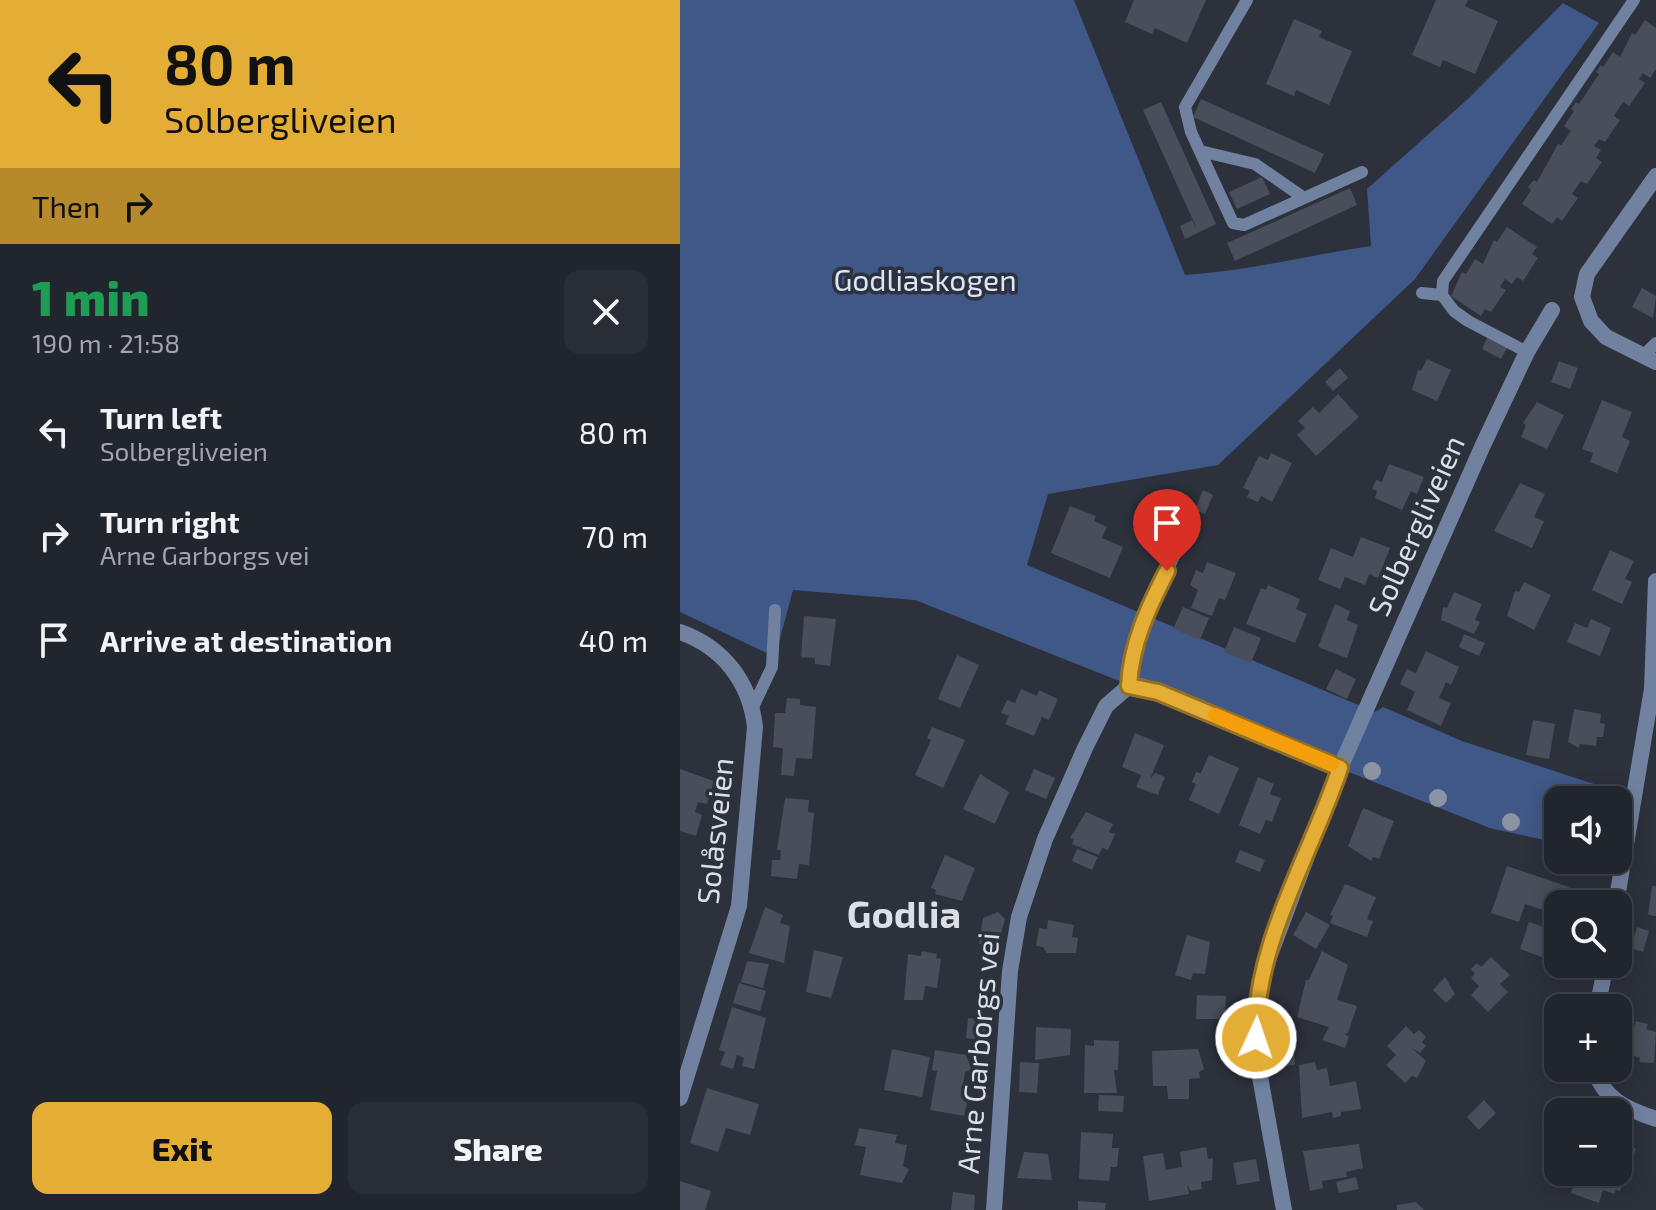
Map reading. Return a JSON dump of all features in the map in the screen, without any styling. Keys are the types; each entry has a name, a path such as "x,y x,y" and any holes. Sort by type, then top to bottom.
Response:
{"street":[{"path":"1652,353 1606,337 1591,321 1582,297 1587,274 1656,176"},
{"name":"Solbergliveien","path":"1284,1210 1257,1060 1256,1015 1276,932 1340,768 1527,352 1552,310"},
{"path":"1618,890 1652,689 1656,581"},
{"name":"Solåsveien","path":"680,1098 739,906 754,741 753,707 734,669 716,651 686,634"},
{"path":"1129,686 1158,692 1340,768"},
{"name":"Arne Garborgs vei","path":"994,1210 1010,971 1019,917 1045,839 1085,748 1106,706 1129,686"},
{"path":"1600,1082 1605,1094 1631,1110 1656,1119"}],"lane":[{"path":"1247,0 1186,102 1184,113 1236,225 1244,225 1362,172"},
{"path":"1527,352 1454,311 1442,295 1443,281 1508,181 1634,0"},
{"path":"1200,151 1255,164 1304,198"},
{"path":"1422,293 1442,295"},
{"path":"1129,686 1130,662 1138,634 1175,554"},
{"path":"753,707 772,667 775,610"}],"green space":[{"name":"Godliaskogen","path":"680,0 1074,0 1185,275 1371,246 1367,189 1469,98 1563,3 1599,23 1415,279 1218,465 1048,494 1027,565 1375,712 1383,707 1462,741 1600,786 1544,786 1544,840 1490,828 915,600 793,590 775,657 680,612"},
{"name":"Godliaskogen","path":"1632,796 1637,798 1632,814"}],"building":[{"path":"1134,0 1206,0 1187,43 1155,28 1152,34 1125,22"},
{"path":"1436,0 1468,0 1465,6 1498,21 1475,74 1443,60 1440,67 1412,55"},
{"path":"1294,19 1322,31 1319,37 1352,51 1329,105 1296,90 1294,96 1266,84"},
{"path":"1645,20 1656,28 1656,69 1650,78 1643,73 1639,79 1645,83 1629,106 1623,102 1614,116 1620,120 1605,142 1599,139 1594,146 1601,150 1596,158 1602,162 1587,184 1581,181 1572,194 1578,198 1562,221 1557,217 1552,224 1522,204 1531,190 1528,187 1534,180 1537,182 1558,144 1561,145 1571,131 1564,126 1574,111 1571,109 1576,102 1579,104 1599,74 1596,72 1613,52 1620,57 1632,33 1635,35"},
{"path":"1201,99 1324,154 1315,173 1193,117"},
{"path":"1161,102 1216,224 1185,239 1180,226 1192,220 1197,229 1143,110"},
{"path":"1262,177 1270,194 1237,209 1229,192"},
{"path":"1350,188 1357,205 1235,261 1227,243"},
{"path":"1507,227 1537,247 1532,254 1538,258 1523,281 1517,277 1512,284 1505,279 1500,287 1506,290 1491,312 1485,309 1481,316 1451,296 1462,272 1466,274 1475,259 1483,264 1494,240 1497,242"},
{"path":"1642,288 1656,296 1653,318 1632,307"},
{"path":"1487,338 1507,348 1501,359 1482,349"},
{"path":"1427,359 1451,370 1437,401 1412,390 1418,370 1421,371"},
{"path":"1559,361 1578,368 1570,389 1551,382"},
{"path":"1340,368 1348,378 1333,391 1325,382"},
{"path":"1338,394 1359,417 1316,456 1297,435 1305,428 1298,421 1313,407 1319,413"},
{"path":"1602,400 1632,412 1622,437 1630,441 1617,473 1590,462 1593,453 1582,449"},
{"path":"1537,402 1564,415 1547,449 1521,437 1526,425 1523,423"},
{"path":"1271,453 1292,463 1272,502 1261,496 1258,502 1247,497 1250,491 1243,488 1259,456 1268,460"},
{"path":"1389,464 1424,477 1417,494 1411,491 1402,510 1375,498 1377,491 1372,489 1376,480 1382,482"},
{"path":"1520,483 1545,494 1534,517 1544,521 1532,548 1494,531"},
{"path":"1203,490 1213,495 1205,514 1195,510"},
{"path":"1070,506 1096,516 1094,521 1107,527 1102,538 1123,547 1110,578 1051,553"},
{"path":"1361,537 1390,548 1378,578 1369,574 1365,585 1345,577 1340,589 1318,580 1331,548 1353,557"},
{"path":"1610,550 1634,561 1625,579 1632,582 1622,604 1592,590"},
{"path":"1207,562 1236,573 1225,600 1219,598 1212,616 1191,608 1198,590 1190,585 1196,570 1203,573"},
{"path":"1524,582 1551,595 1534,630 1507,616 1515,591 1519,592"},
{"path":"1268,585 1300,599 1296,609 1307,614 1295,643 1246,624 1261,588 1266,590"},
{"path":"1454,592 1482,604 1475,620 1480,622 1474,634 1441,620 1443,607 1447,608"},
{"path":"1335,604 1350,611 1347,620 1358,625 1347,658 1318,647"},
{"path":"1183,607 1209,618 1200,640 1173,629"},
{"path":"804,616 836,619 830,666 815,664 815,658 801,657"},
{"path":"1591,619 1611,628 1600,656 1567,642 1575,623 1587,628"},
{"path":"1234,627 1261,638 1251,663 1224,652"},
{"path":"1464,634 1485,643 1479,656 1459,647"},
{"path":"1426,651 1459,667 1451,685 1446,682 1439,698 1451,703 1441,726 1407,710 1415,692 1400,684 1407,669 1416,673"},
{"path":"957,655 979,665 960,708 938,699"},
{"path":"1336,669 1356,679 1347,699 1326,689"},
{"path":"1021,689 1037,696 1039,690 1058,699 1049,720 1042,717 1034,736 1005,724 1009,716 1001,713 1007,700 1015,703"},
{"path":"787,698 800,699 800,705 816,707 812,759 796,758 794,776 781,775 783,748 773,747 775,713 785,713"},
{"path":"1574,709 1601,714 1600,723 1605,724 1603,737 1597,737 1596,746 1580,744 1579,748 1568,742"},
{"path":"1533,720 1555,724 1549,759 1526,755"},
{"path":"932,727 965,740 943,788 915,775 931,740 927,738"},
{"path":"1135,733 1164,745 1150,779 1155,773 1165,777 1158,795 1136,787 1141,775 1122,767"},
{"path":"1209,755 1239,768 1219,814 1189,800 1196,784 1192,782 1196,772 1201,773"},
{"path":"680,769 714,781 707,804 698,802 695,812 702,815 696,836 680,831"},
{"path":"1034,769 1055,778 1046,799 1025,790"},
{"path":"980,774 1009,792 995,824 963,809"},
{"path":"1258,777 1274,784 1270,794 1281,798 1272,822 1266,820 1260,834 1239,825"},
{"path":"785,798 809,800 808,812 814,813 809,865 799,864 797,879 771,876 772,860 780,860 781,850 777,850"},
{"path":"1363,808 1394,821 1379,859 1373,857 1371,861 1348,846"},
{"path":"1086,812 1113,824 1109,832 1115,834 1108,850 1102,848 1099,855 1072,844 1074,839 1070,838"},
{"path":"1077,849 1098,857 1092,870 1072,861"},
{"path":"1240,850 1265,860 1260,872 1235,862"},
{"path":"945,855 975,868 962,901 935,894 936,890 931,888"},
{"path":"1507,866 1569,887 1568,890 1544,890 1544,910 1525,904 1519,922 1491,913"},
{"path":"1345,884 1376,897 1367,919 1373,921 1367,937 1330,923 1333,916 1330,915"},
{"path":"1652,886 1656,886 1656,916 1648,915"},
{"path":"765,907 783,915 780,923 790,926 784,963 749,953"},
{"path":"998,912 1005,919 998,946 979,944 983,918"},
{"path":"1306,912 1330,925 1316,949 1293,935"},
{"path":"1048,920 1074,925 1072,937 1078,938 1076,953 1047,953 1043,947 1036,946 1039,928 1047,929"},
{"path":"1529,922 1544,927 1544,958 1520,949"},
{"path":"1637,927 1649,931 1643,952 1632,948"},
{"path":"1187,935 1210,942 1205,974 1193,973 1191,980 1175,975"},
{"path":"814,950 843,957 831,998 806,992"},
{"path":"922,951 937,954 936,958 941,959 937,988 925,986 923,1000 904,1000 908,954 921,956"},
{"path":"1322,951 1348,965 1337,1000 1357,1006 1348,1033 1344,1034 1349,1036 1345,1048 1322,1040 1329,1027 1297,1017 1306,980 1309,980"},
{"path":"1491,957 1510,975 1500,984 1508,992 1488,1012 1471,995 1479,986 1471,978 1475,974 1471,969 1477,963 1481,967"},
{"path":"747,961 769,964 763,988 741,982"},
{"path":"1445,977 1455,994 1446,1003 1433,990"},
{"path":"739,983 766,991 760,1011 733,1003"},
{"path":"1197,995 1226,996 1225,1019 1196,1019"},
{"path":"732,1007 766,1018 754,1069 742,1066 744,1058 737,1055 733,1069 720,1065 725,1052 719,1050"},
{"path":"968,1018 989,1020 987,1041 966,1038"},
{"path":"1636,1021 1648,1024 1646,1029 1656,1032 1654,1063 1639,1062 1640,1058 1632,1055 1632,1033"},
{"path":"1406,1026 1414,1034 1419,1030 1426,1037 1422,1042 1426,1046 1420,1053 1412,1048 1426,1061 1417,1078 1412,1076 1405,1083 1386,1065 1396,1055 1387,1046"},
{"path":"1036,1027 1071,1029 1070,1055 1035,1060"},
{"path":"1094,1040 1119,1041 1118,1070 1114,1070 1117,1093 1084,1093 1085,1045 1094,1046"},
{"path":"1293,1042 1295,1065 1281,1066 1279,1043"},
{"path":"892,1049 930,1057 922,1097 884,1090"},
{"path":"1198,1049 1204,1069 1199,1072 1200,1078 1189,1079 1189,1099 1168,1099 1167,1086 1153,1086 1152,1051"},
{"path":"935,1050 966,1055 972,1070 965,1072 961,1098 968,1099 964,1116 930,1110 937,1071 932,1070"},
{"path":"1020,1062 1039,1063 1037,1093 1019,1092"},
{"path":"1315,1062 1317,1070 1327,1068 1330,1086 1356,1081 1361,1109 1341,1112 1341,1116 1333,1118 1332,1112 1302,1118 1299,1065"},
{"path":"707,1088 759,1104 750,1135 726,1128 718,1152 690,1143"},
{"path":"1099,1095 1124,1096 1123,1112 1098,1111"},
{"path":"1484,1100 1496,1113 1479,1130 1467,1117"},
{"path":"859,1128 897,1135 895,1143 907,1145 903,1166 909,1169 902,1183 860,1175 866,1147 855,1145"},
{"path":"1081,1132 1113,1134 1112,1148 1119,1148 1117,1167 1111,1167 1109,1181 1079,1179"},
{"path":"1359,1144 1363,1168 1346,1172 1347,1177 1322,1181 1323,1188 1310,1191 1303,1151"},
{"path":"1206,1147 1208,1159 1213,1158 1212,1180 1201,1182 1202,1189 1191,1191 1187,1185 1189,1194 1149,1201 1143,1156 1163,1153 1166,1170 1182,1167 1180,1152"},
{"path":"1024,1152 1048,1154 1052,1180 1017,1178"},
{"path":"1256,1159 1260,1181 1237,1185 1233,1163"},
{"path":"1356,1177 1359,1189 1339,1193 1336,1182"},
{"path":"680,1181 711,1191 705,1210 680,1210"},
{"path":"1573,1186 1622,1186 1614,1194 1603,1190 1599,1203 1571,1193"},
{"path":"953,1192 975,1195 974,1210 951,1210"},
{"path":"1078,1201 1106,1203 1105,1210 1078,1210"},
{"path":"1416,1202 1424,1210 1397,1210 1397,1205"}],"slow traffic":[{"path":"1215,715 1332,764"}],"district":[{"name":"Godlia","path":"904,915"}],"route":[{"path":"1167,571 1138,634 1130,662 1129,686 1141,686 1158,692 1340,768 1276,932 1261,983 1256,1038"}]}
